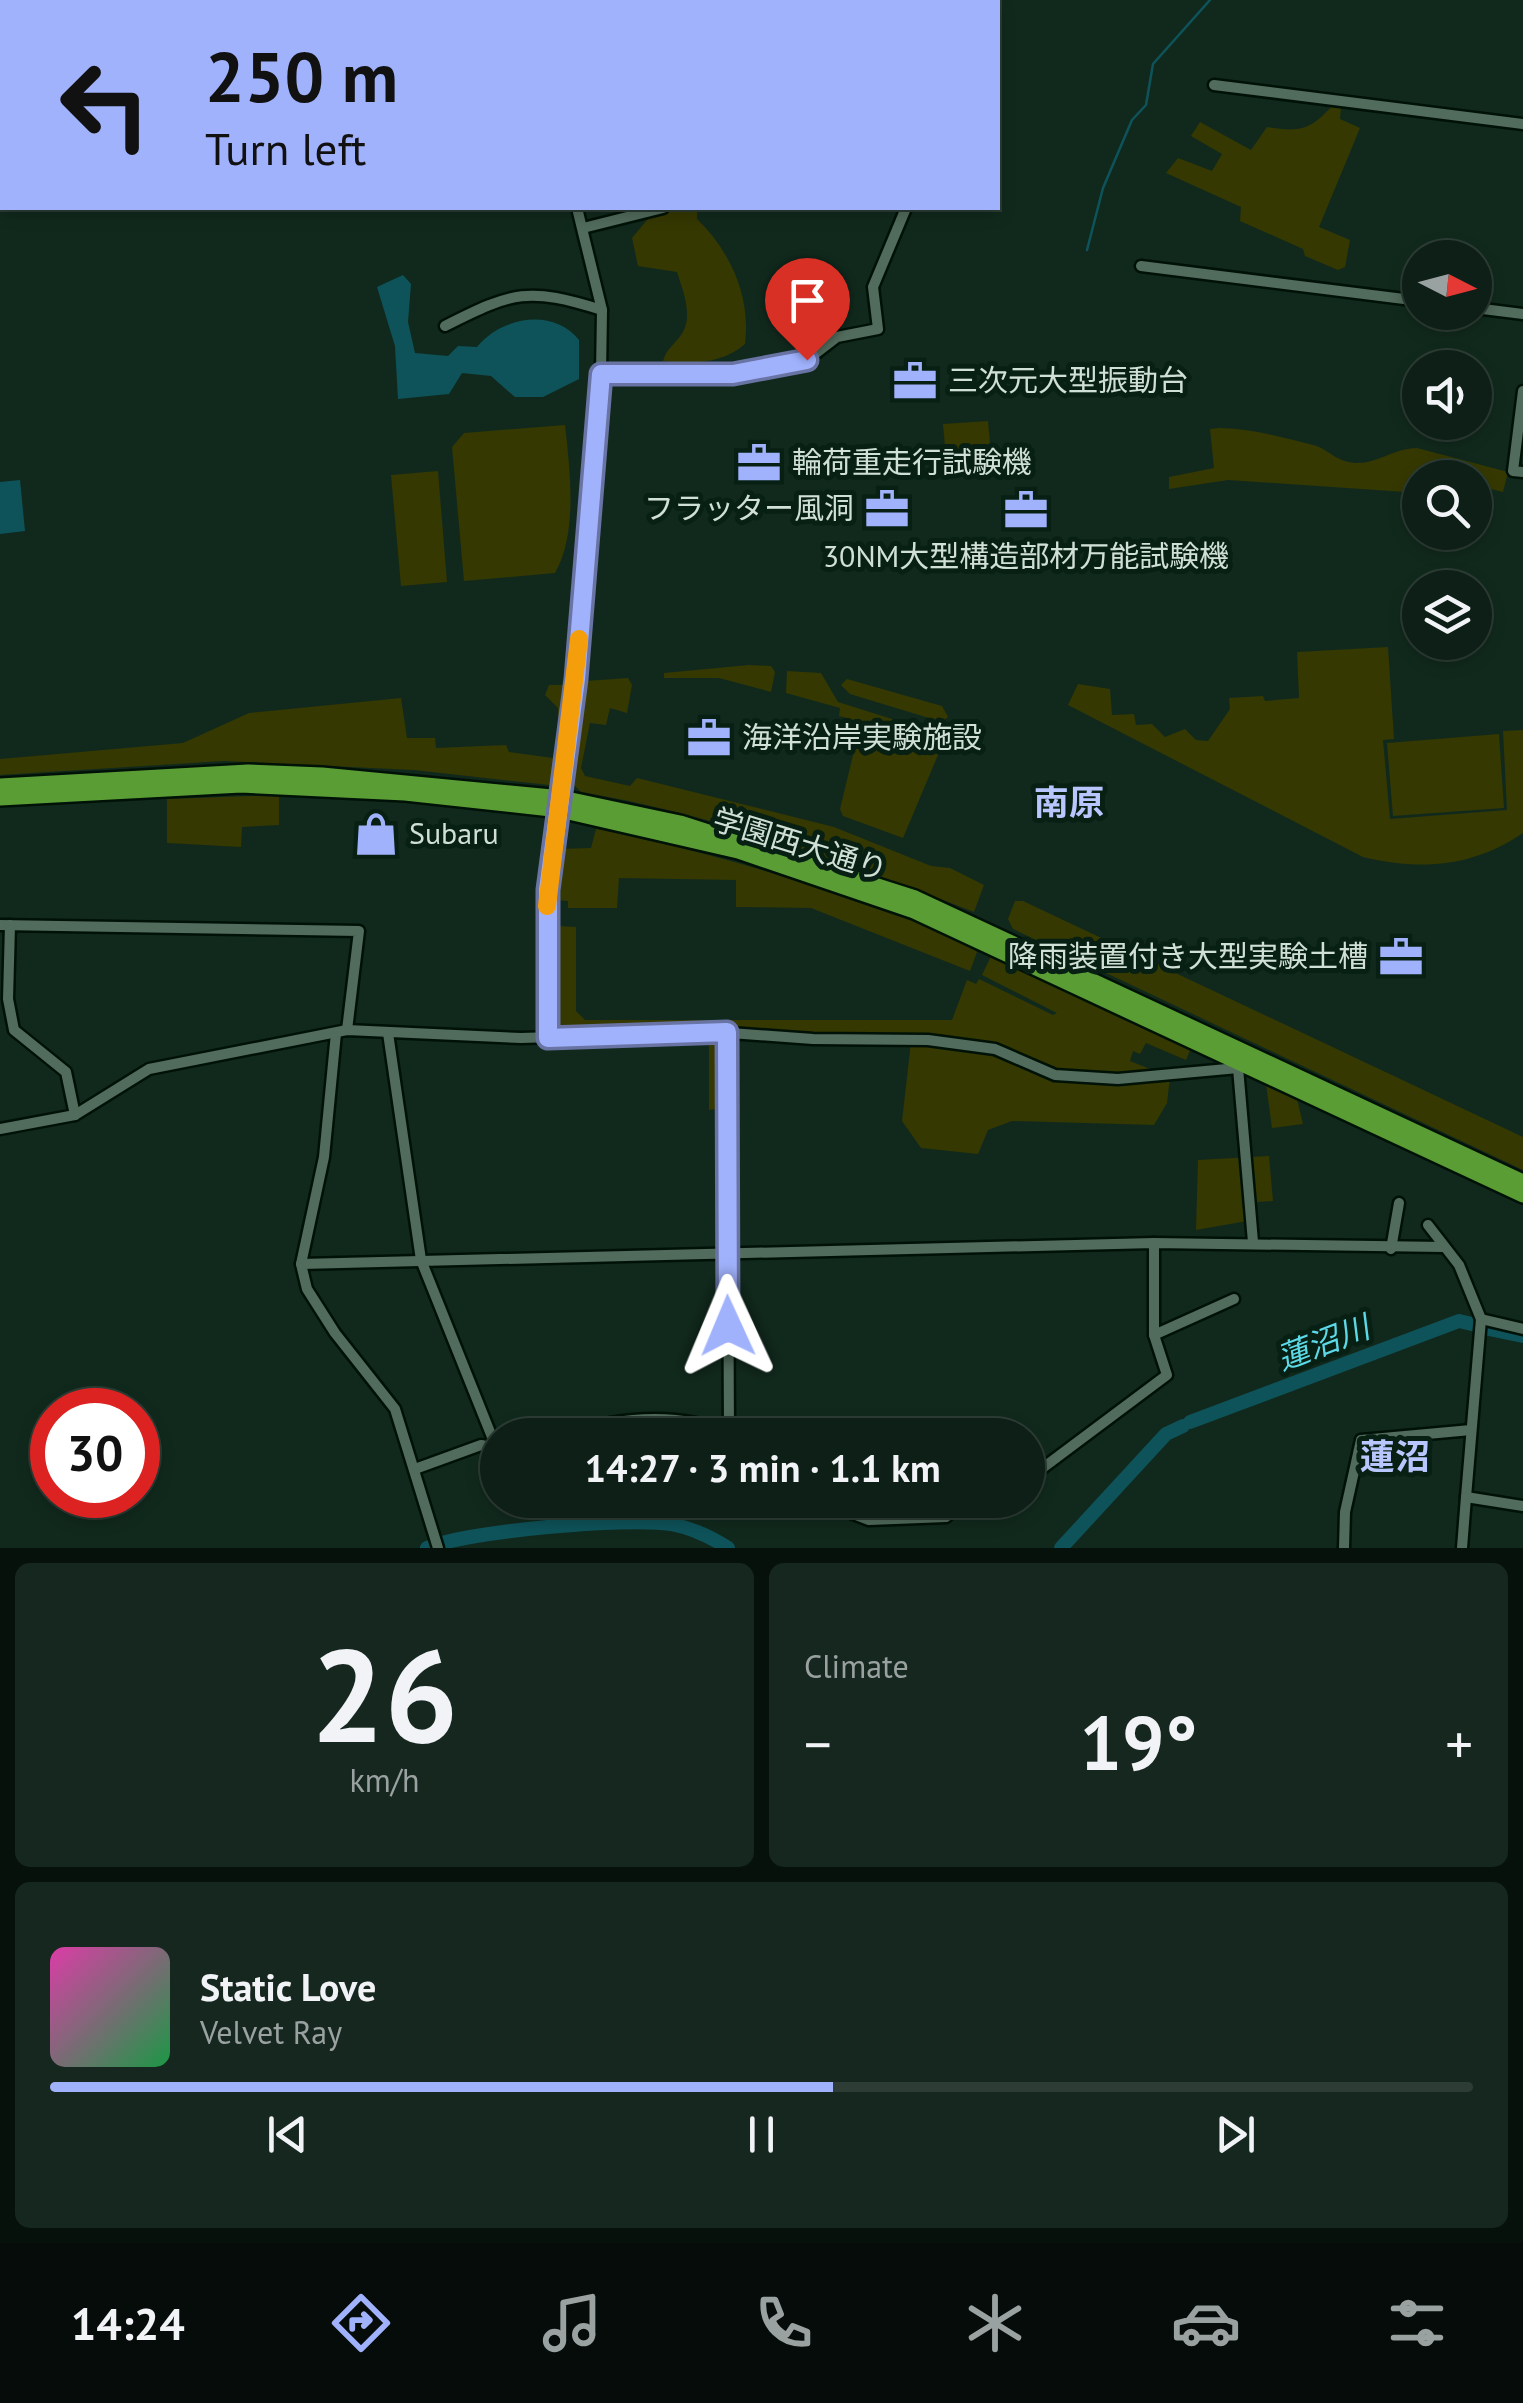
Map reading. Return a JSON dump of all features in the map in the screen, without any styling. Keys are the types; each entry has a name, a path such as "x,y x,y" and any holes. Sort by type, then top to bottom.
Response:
{"highway":[{"name":"学園西大通り","path":"0,786 248,772 560,804 740,840 915,898 1523,1182"},
{"name":"学園西大通り","path":"0,798 322,781"},
{"name":"学園西大通り","path":"560,804 738,851 914,910 1239,1066 1523,1195"}],"street":[{"path":"1214,84 1523,124"},
{"path":"548,1038 548,890 576,679 601,374 602,310 578,210"},
{"path":"582,228 655,210"},
{"path":"601,374 733,374 785,367 807,360 838,338 878,329 873,288 905,210"},
{"path":"1141,266 1402,299"},
{"path":"444,326 484,306 538,292 602,310"},
{"path":"1492,310 1523,314"},
{"path":"1523,391 1512,471 1523,472"},
{"path":"75,1116 66,1072 14,1030 4,999 5,925 359,931 324,1157 301,1264 307,1289 334,1333 394,1409 437,1544"},
{"path":"0,1129 75,1116 149,1069 341,1032 548,1038 727,1032 813,1039 928,1040 984,1047 1066,1076 1118,1079 1239,1066 1252,1242"},
{"path":"727,1032 732,1418"},
{"path":"388,1033 420,1260 485,1418"},
{"path":"1391,1249 1399,1203"},
{"path":"1428,1226 1459,1265 1481,1319 1462,1548"},
{"path":"301,1264 1154,1243 1444,1247"},
{"path":"1045,1466 1167,1375 1154,1335 1154,1243"},
{"path":"1154,1335 1234,1299"},
{"path":"1481,1319 1523,1330"},
{"path":"1344,1548 1345,1512 1360,1440 1470,1430"},
{"path":"415,1469 480,1446"},
{"path":"1466,1497 1523,1506"},
{"path":"864,1518 908,1518"}],"shaded area":[{"path":"1332,106 1341,107 1340,119 1360,128 1319,227 1350,240 1345,267 1338,270 1305,256 1303,249 1240,221 1241,207 1166,173 1178,158 1212,171 1222,154 1191,136 1200,122 1251,150 1267,127 1303,128"},
{"path":"655,210 697,210 697,219 720,246 736,276 745,309 745,344 717,359 663,361 685,328 684,296 677,272 638,266 632,238"},
{"path":"988,421 992,466 947,470 943,424"},
{"path":"565,425 570,520 555,573 464,581 452,447 464,433"},
{"path":"1210,429 1256,432 1313,445 1355,463 1417,448 1462,460 1402,460 1402,492 1228,480 1169,489 1169,477 1214,468"},
{"path":"1492,468 1508,472 1503,492 1492,489"},
{"path":"438,471 447,582 401,586 391,475"},
{"path":"1388,647 1394,739 1383,740 1390,819 1507,810 1503,731 1523,730 1523,833 1485,853 1446,863 1405,864 1363,857 1068,705 1078,684 1110,689 1112,715 1134,714 1136,725 1152,724 1165,737 1185,729 1196,740 1208,741 1230,709 1229,698 1299,698 1297,652"},
{"path":"771,666 775,672 771,692 719,678 664,678 664,673"},
{"path":"787,671 821,673 838,702 946,736 903,838 843,816 840,809 861,722 839,716 840,708 786,693"},
{"path":"628,678 632,685 627,713 610,708 606,725 590,723 581,768 585,776 630,786 637,778 834,827 931,866 950,868 984,885 974,912 732,827 581,792 572,783 586,681"},
{"path":"847,679 942,706 948,717 942,722 850,694 841,685"},
{"path":"549,685 566,685 559,777 549,785 414,770 224,761 0,775 0,759 183,743 249,713 401,698 407,738 435,738 436,748 506,745 509,752 553,758 557,755 558,708 545,695"},
{"path":"1499,734 1504,808 1393,816 1387,743"},
{"path":"279,795 279,825 242,827 241,847 167,843 167,799"},
{"path":"596,829 709,855 820,888 938,929 977,952 970,971 811,908 736,907 736,880 619,878 617,908 568,908 568,901 555,900 554,895 558,849 591,848"},
{"path":"1015,901 1023,901 1523,1137 1523,1170 1013,929 1008,919"},
{"path":"559,926 576,927 576,1011 585,1020 952,1020 967,980 976,984 979,979 1053,1015 1057,1013 982,975 992,954 1191,1048 1186,1060 1146,1043 1140,1054 1133,1051 1130,1061 1170,1077 1167,1103 1154,1125 1012,1121 988,1130 978,1154 921,1148 902,1121 911,1042 737,1031 739,1106 709,1110 709,1030 555,1033 554,933"},
{"path":"1266,1084 1297,1099 1303,1124 1272,1128"},
{"path":"1269,1156 1273,1201 1257,1202 1253,1220 1196,1230 1198,1160"}],"water":[{"path":"403,275 411,284 408,322 415,353 448,356 458,346 477,347 513,323 542,320 568,330 579,340 579,379 543,397 515,397 491,376 462,373 449,394 398,399 395,346 377,287"},
{"path":"20,480 25,531 0,534 0,482"}],"waterway":[{"path":"1087,250 1103,188 1132,120 1146,105 1153,64 1210,0"},
{"name":"蓮沼川","path":"1190,1422 1459,1321 1476,1325"},
{"name":"蓮沼川","path":"1484,1328 1523,1336"},
{"name":"蓮沼川","path":"1061,1548 1166,1434 1183,1426"},
{"name":"蓮沼川","path":"427,1548 511,1531 650,1522 686,1528 728,1548"}],"slow traffic":[{"path":"547,906 579,639"}],"place":[{"name":"三次元大型振動台","path":"915,381"},
{"name":"輪荷重走行試験機","path":"759,463"},
{"name":"フラッター風洞","path":"887,509"},
{"name":"30NM大型構造部材万能試験機","path":"1026,510"},
{"name":"海洋沿岸実験施設","path":"709,738"},
{"name":"Subaru","path":"376,834"},
{"name":"降雨装置付き大型実験土槽","path":"1401,957"}],"district":[{"name":"南原","path":"1069,803"},
{"name":"蓮沼","path":"1395,1457"}],"route":[{"path":"728,1326 727,1032 548,1038 548,890 576,679 601,374 733,374 807,360"}]}
